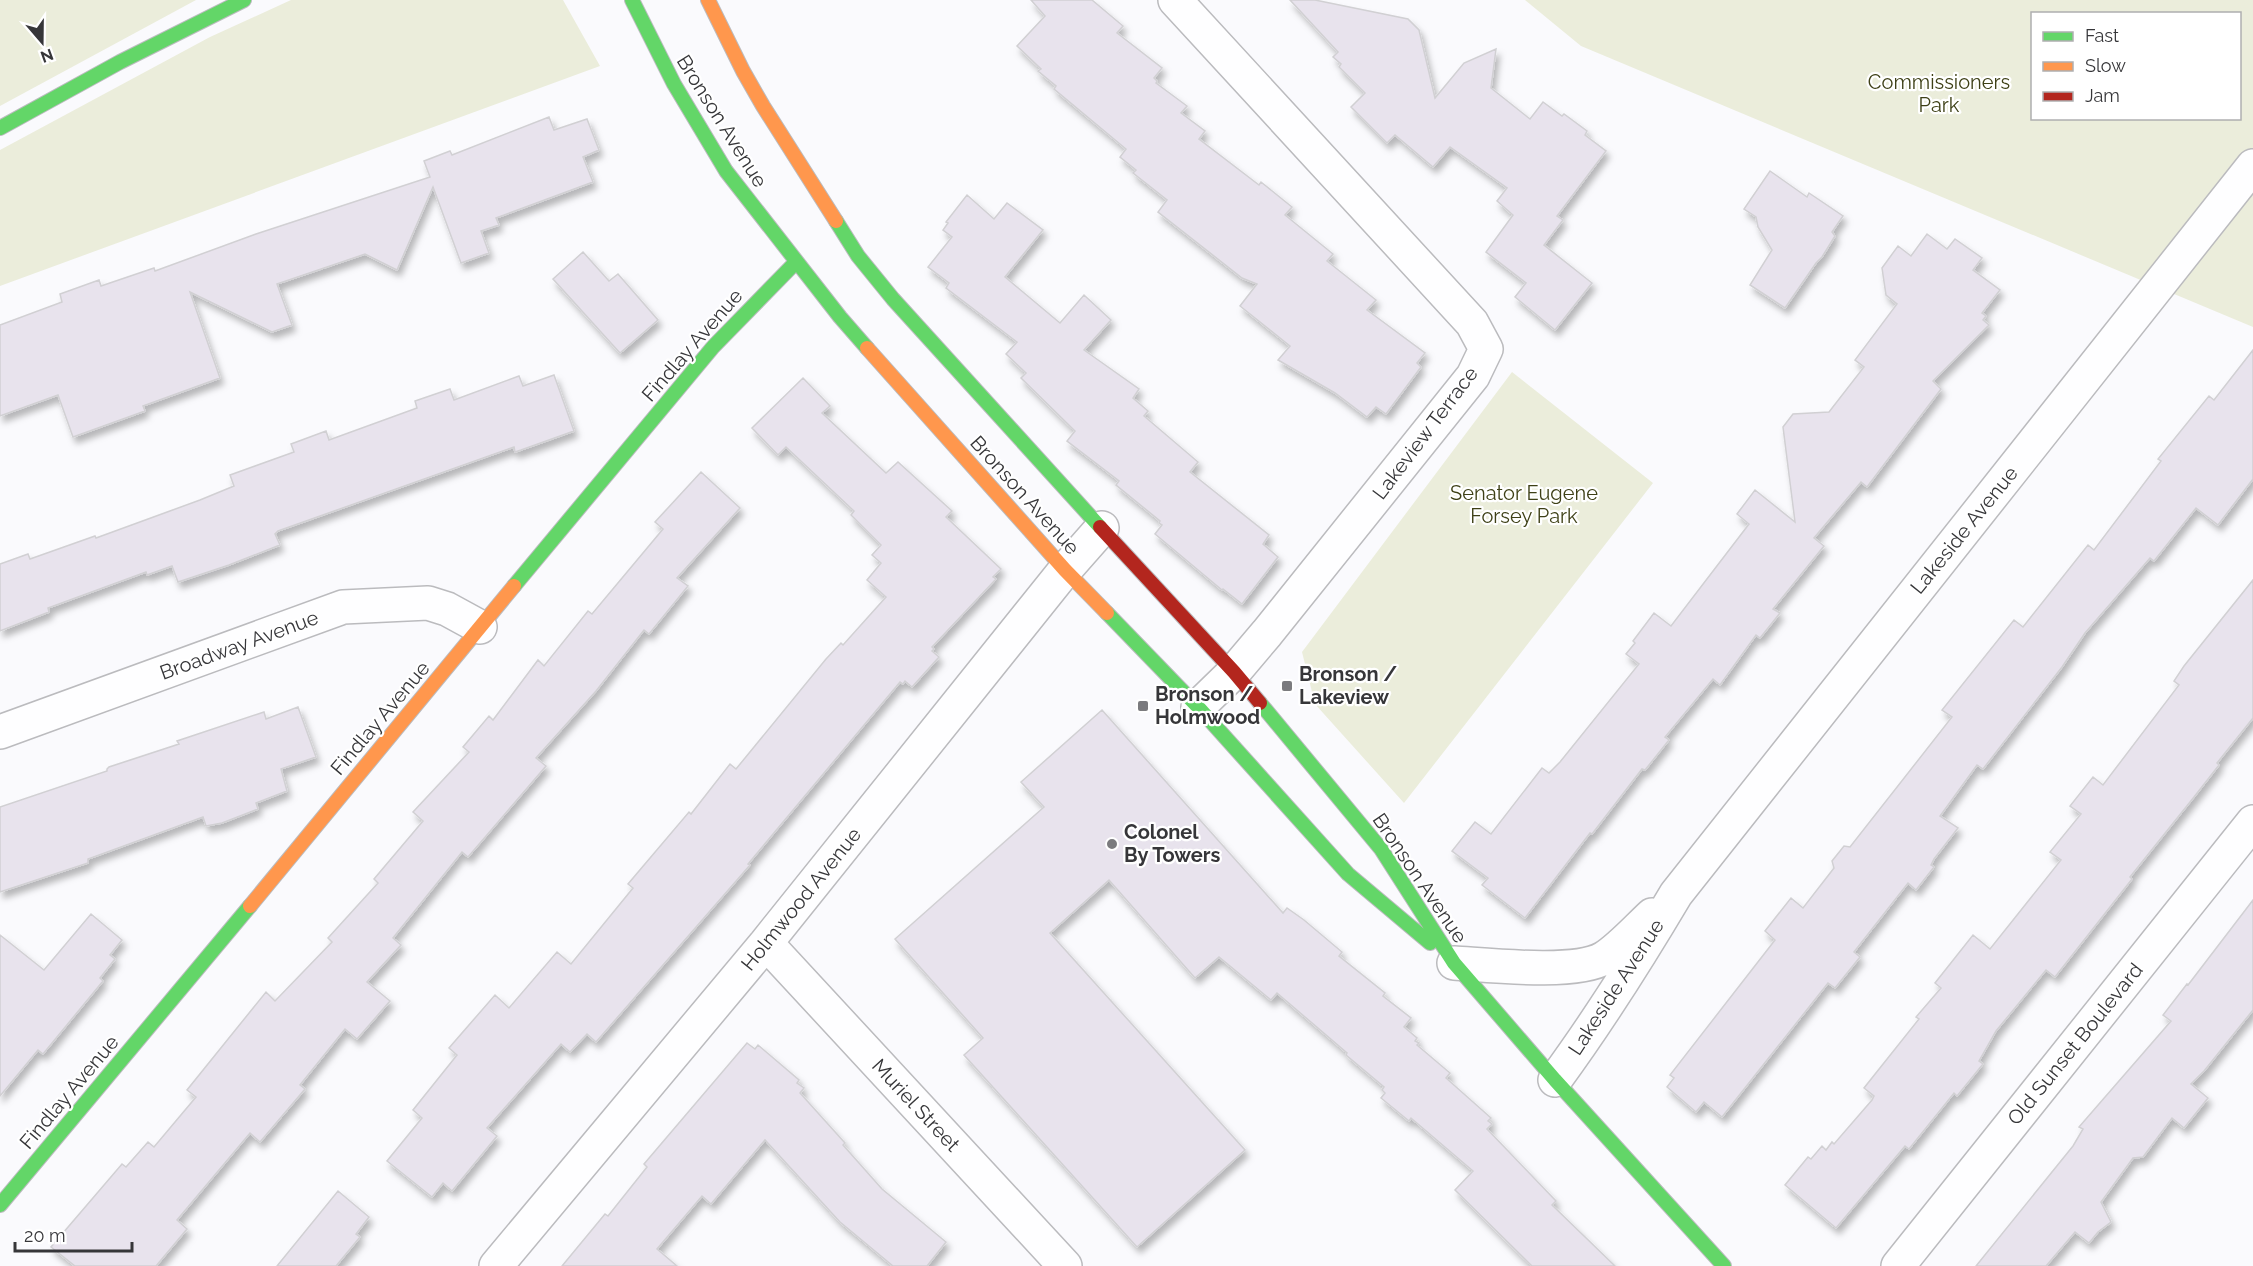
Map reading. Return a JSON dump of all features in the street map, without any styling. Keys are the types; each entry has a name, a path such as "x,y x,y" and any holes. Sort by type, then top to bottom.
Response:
{"main road":[{"path":"0,128 120,62 243,0"},
{"name":"Bronson Avenue","path":"632,0 674,84 726,171 840,317 1065,570 1198,707 1348,874 1454,963"},
{"name":"Bronson Avenue","path":"708,0 763,106 858,256 974,390 1234,672 1381,849 1454,963 1555,1080 1724,1266"},
{"name":"Findlay Avenue","path":"0,1205 127,1052 225,939 292,853 713,347 796,262"}],"street":[{"name":"Lakeview Terrace","path":"1175,0 1472,323 1486,349 1473,376 1267,633 1234,672 1198,707"},
{"name":"Lakeside Avenue","path":"1555,1080 1624,981 1676,894 2253,166"},
{"name":"Holmwood Avenue","path":"496,1266 766,944 1065,570 1102,528"},
{"name":"Broadway Avenue","path":"0,732 343,607 428,603 447,609 480,627"},
{"name":"Old Sunset Boulevard","path":"1898,1266 2253,822"},
{"name":"Lakeside Avenue","path":"1454,963 1532,968 1586,964 1604,958 1676,894"},
{"name":"Muriel Street","path":"766,944 1065,1266"}],"green space":[{"path":"0,0 196,0 0,106"},
{"path":"291,0 563,0 600,66 0,286 0,150 210,37"},
{"name":"Commissioners Park","path":"1525,0 2253,0 2253,327 1581,46"},
{"name":"Senator Eugene Forsey Park","path":"1512,372 1653,483 1404,803 1315,704 1302,652"}],"building":[{"path":"1031,0 1092,0 1123,26 1117,33 1162,68 1154,78 1156,83 1187,106 1181,113 1205,131 1199,139 1259,185 1261,182 1292,207 1285,215 1333,254 1327,261 1376,300 1367,310 1425,353 1417,363 1421,367 1386,414 1376,407 1367,417 1335,393 1278,360 1290,346 1240,306 1257,284 1242,278 1158,212 1167,200 1133,173 1136,170 1120,157 1126,149 1054,89 1056,86 1038,71 1041,69 1017,46 1045,16"},
{"path":"1290,0 1315,0 1408,19 1419,30 1435,98 1464,63 1496,49 1491,88 1530,119 1543,102 1587,131 1585,135 1606,151 1557,216 1563,220 1544,245 1592,283 1555,330 1515,297 1526,283 1486,252 1513,215 1497,201 1507,188 1450,147 1433,167 1395,135 1387,143 1351,107 1365,93 1339,67 1341,64 1333,57 1338,52"},
{"path":"549,117 554,130 587,119 599,150 583,157 593,182 496,218 499,225 481,231 489,253 461,263 433,187 397,270 365,254 277,284 292,325 272,332 190,292 220,378 143,406 145,411 73,437 58,395 0,416 0,325 62,302 60,294 99,280 101,286 154,268 155,271 256,234 430,177 424,161 450,151 452,155"},
{"path":"1770,171 1807,197 1809,193 1843,216 1832,232 1835,236 1822,257 1785,308 1750,285 1772,250 1758,227 1756,217 1744,209"},
{"path":"967,195 994,219 1007,203 1043,230 1005,277 1060,323 1084,295 1111,320 1084,350 1139,389 1133,398 1148,411 1144,416 1198,462 1190,472 1269,535 1263,544 1278,557 1242,604 1155,534 1162,525 1160,521 1116,485 1119,481 1067,441 1075,431 1021,378 1026,373 1006,354 1017,342 946,288 949,283 928,267 952,237 943,230 948,223 946,222"},
{"path":"1927,234 1947,249 1955,239 1982,258 1973,270 2000,290 1982,313 1986,316 1983,320 1989,325 1933,381 1941,389 1867,487 1861,482 1814,538 1824,546 1773,609 1780,613 1760,638 1756,635 1720,685 1713,679 1665,737 1669,740 1645,770 1642,769 1592,834 1590,833 1525,918 1482,885 1488,878 1452,851 1475,822 1491,834 1542,768 1549,773 1560,762 1639,664 1626,654 1654,613 1671,626 1749,524 1737,514 1755,490 1795,522 1783,427 1793,414 1829,412 1864,367 1855,360 1897,304 1886,295 1882,268 1898,246 1911,256"},
{"path":"583,252 609,281 618,274 658,320 620,353 553,279"},
{"path":"2253,350 2253,479 2218,525 2196,508 2154,561 2150,558 2085,633 2062,667 1983,769 1977,765 1940,816 1958,828 1934,859 1931,865 1934,867 1916,890 1908,883 1854,952 1860,957 1835,988 1828,983 1722,1117 1704,1102 1696,1112 1667,1087 1674,1078 1670,1075 1775,940 1765,931 1791,898 1803,908 1834,868 1832,861 1844,846 1850,847 1952,717 1942,710 2014,620 2023,627 2088,545 2094,550 2161,461 2158,459 2209,396 2214,400"},
{"path":"554,375 574,431 515,452 514,447 278,531 275,534 280,545 229,565 178,582 172,566 147,575 146,572 48,608 49,612 0,631 0,564 28,554 30,559 95,536 96,538 200,500 234,486 230,475 294,452 291,444 326,431 329,440 417,408 415,401 450,389 454,400 519,376 523,386"},
{"path":"803,378 830,406 822,413 886,473 898,462 952,511 946,517 1001,569 993,577 996,579 932,647 934,649 932,651 939,657 912,687 905,681 903,684 900,682 748,864 750,865 596,1042 587,1034 570,1052 561,1044 487,1128 497,1136 452,1191 443,1183 432,1197 387,1161 422,1118 413,1110 457,1055 449,1048 495,995 509,1008 557,952 571,964 633,888 628,884 689,812 691,814 730,764 736,769 826,659 841,643 843,645 886,597 867,580 881,563 872,555 881,545 851,515 854,511 786,447 778,455 752,428"},
{"path":"701,472 740,508 677,578 688,586 649,634 644,630 596,691 536,758 546,766 468,857 462,852 393,938 401,945 367,982 390,1001 357,1039 345,1029 300,1085 305,1089 260,1142 250,1133 177,1220 187,1229 156,1266 75,1266 51,1247 122,1164 126,1167 148,1142 154,1147 196,1097 187,1090 266,992 275,1001 332,942 328,938 378,883 374,879 423,821 413,812 469,752 463,747 489,716 493,720 538,660 544,666 588,611 592,614 663,529 655,522"},
{"path":"2253,580 2253,718 2055,977 2046,970 1996,1031 1979,1061 1983,1064 1957,1096 1954,1093 1909,1149 1905,1146 1836,1228 1785,1185 1808,1157 1811,1159 1822,1146 1826,1150 1832,1142 1834,1144 1872,1100 1874,1096 1864,1088 1919,1019 1916,1017 1941,988 1935,983 1973,935 1990,949 2061,860 2050,852 2081,814 2070,806 2093,777 2103,785 2179,685 2174,681 2184,666"},
{"path":"298,707 316,757 281,769 287,791 256,803 258,809 222,823 206,826 203,817 88,859 88,863 0,892 0,807 107,771 109,767 179,744 177,741 264,712 266,719"},
{"path":"1102,710 1283,913 1287,908 1304,920 1342,952 1339,956 1385,993 1383,996 1411,1018 1404,1027 1417,1038 1415,1041 1419,1043 1417,1045 1450,1073 1446,1078 1491,1118 1488,1121 1492,1124 1487,1129 1556,1201 1552,1205 1615,1266 1532,1266 1455,1190 1473,1171 1411,1118 1409,1121 1381,1098 1385,1093 1382,1090 1384,1087 1346,1055 1347,1053 1277,993 1271,1000 1219,957 1195,978 1109,880 1050,933 1245,1150 1137,1247 964,1055 983,1038 895,939 1044,807 1021,782"},
{"path":"2253,900 2253,1010 2191,1084 2208,1098 2184,1128 2172,1118 2143,1157 2133,1158 2101,1202 2111,1222 2089,1243 2075,1232 2046,1266 1976,1266 2073,1146 2083,1129 2079,1127 2171,1021 2163,1015"},
{"path":"91,914 122,940 110,955 115,959 100,978 103,981 43,1054 38,1050 0,1096 0,935 44,970"},
{"path":"747,1043 755,1049 758,1045 799,1080 797,1083 804,1088 800,1093 882,1189 946,1242 927,1266 893,1266 840,1222 765,1140 711,1204 702,1196 657,1249 677,1266 562,1266 605,1214 608,1216 647,1167 644,1164"},
{"path":"338,1191 369,1217 356,1234 360,1237 336,1266 277,1266"}],"traffic: fast":[{"path":"0,128 120,62 244,0"},
{"path":"632,0 674,84 726,171 840,317 867,348"},
{"path":"836,221 858,256 893,299 1100,527"},
{"path":"514,586 713,347 796,262"},
{"path":"1107,613 1198,707 1348,874 1430,943"},
{"path":"1260,703 1381,849 1454,963 1555,1080 1724,1266"},
{"path":"0,1205 250,906"}],"traffic: slow":[{"path":"708,0 763,106 836,221"},
{"path":"867,348 1065,570 1107,613"},
{"path":"250,906 514,586"}],"traffic: jam":[{"path":"1100,527 1260,703"}],"place":[{"name":"Bronson / Lakeview","path":"1287,686"},
{"name":"Bronson / Holmwood","path":"1143,706"},
{"name":"Colonel By Towers","path":"1112,844"}]}
